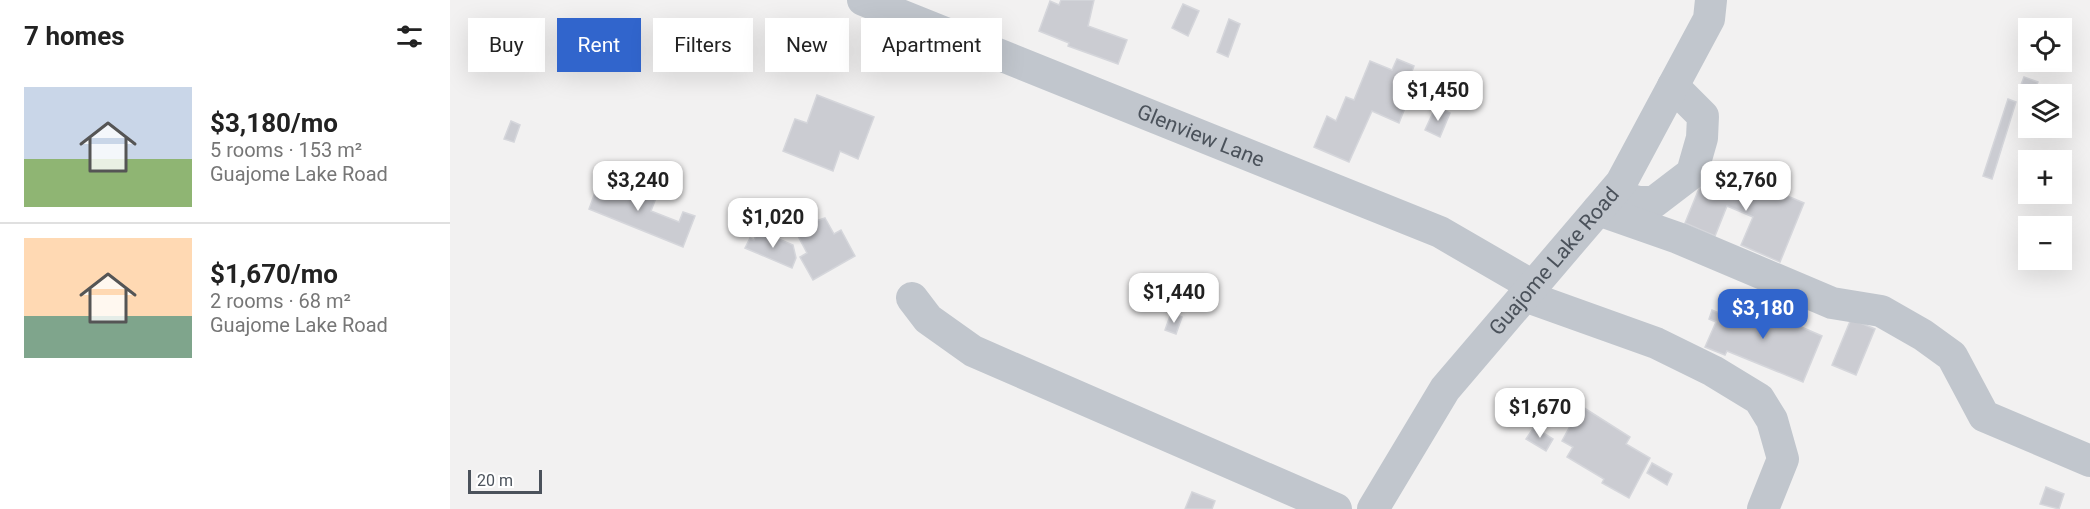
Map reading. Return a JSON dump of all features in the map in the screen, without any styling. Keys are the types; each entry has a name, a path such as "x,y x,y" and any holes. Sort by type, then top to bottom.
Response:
{"street":[{"name":"Glenview Lane","path":"863,0 1440,232 1529,291 1656,343 1713,370 1759,399 1772,420 1784,459 1764,509"},
{"name":"Guajome Lake Road","path":"1373,509 1445,389 1621,183 1709,19 1711,0"},
{"path":"1604,202 1654,202 1692,173 1702,138 1703,116 1673,86"},
{"path":"1604,202 1678,238 1832,303 1881,311 1923,335 1952,356 1984,416 2090,461"},
{"path":"912,298 928,319 973,351 1336,509"}],"building":[{"path":"1061,0 1094,0 1088,26 1127,40 1118,64 1068,46 1069,43 1039,31 1050,1 1059,5"},
{"path":"1183,4 1199,11 1188,36 1172,28"},
{"path":"1229,19 1240,24 1228,57 1217,52"},
{"path":"1397,59 1414,66 1401,101 1407,103 1399,123 1372,111 1349,162 1314,147 1327,116 1336,121 1346,97 1354,100 1370,61 1392,70"},
{"path":"2024,77 2038,82 2037,84 2021,84"},
{"path":"817,95 874,117 858,159 840,151 833,171 783,151 795,119 807,123"},
{"path":"2008,99 2016,102 1992,179 1983,176"},
{"path":"1436,106 1450,113 1440,137 1425,130"},
{"path":"511,121 520,125 514,142 504,139"},
{"path":"1709,164 1747,180 1744,186 1763,194 1766,187 1804,203 1780,262 1741,245 1753,217 1727,206 1715,236 1685,223"},
{"path":"601,176 656,198 651,211 679,222 683,212 695,216 683,247 589,209"},
{"path":"825,218 834,234 841,230 855,256 813,280 800,257 807,253 797,234 809,227 807,224"},
{"path":"758,230 793,245 796,258 792,268 745,248 750,238 754,240"},
{"path":"1737,299 1746,309 1767,318 1769,313 1822,336 1803,382 1727,351 1725,355 1705,347 1716,322 1709,319 1712,310 1719,313 1724,300"},
{"path":"1171,313 1182,317 1176,334 1165,330"},
{"path":"1851,319 1875,329 1856,375 1832,365"},
{"path":"1581,406 1630,437 1626,444 1650,458 1629,498 1602,483 1604,479 1567,457 1573,447 1562,441"},
{"path":"1534,427 1553,439 1546,451 1526,439"},
{"path":"1652,463 1672,474 1667,485 1647,473"},
{"path":"2046,487 2064,494 2059,509 2040,504"},
{"path":"1192,492 1215,501 1212,509 1185,509"}]}
